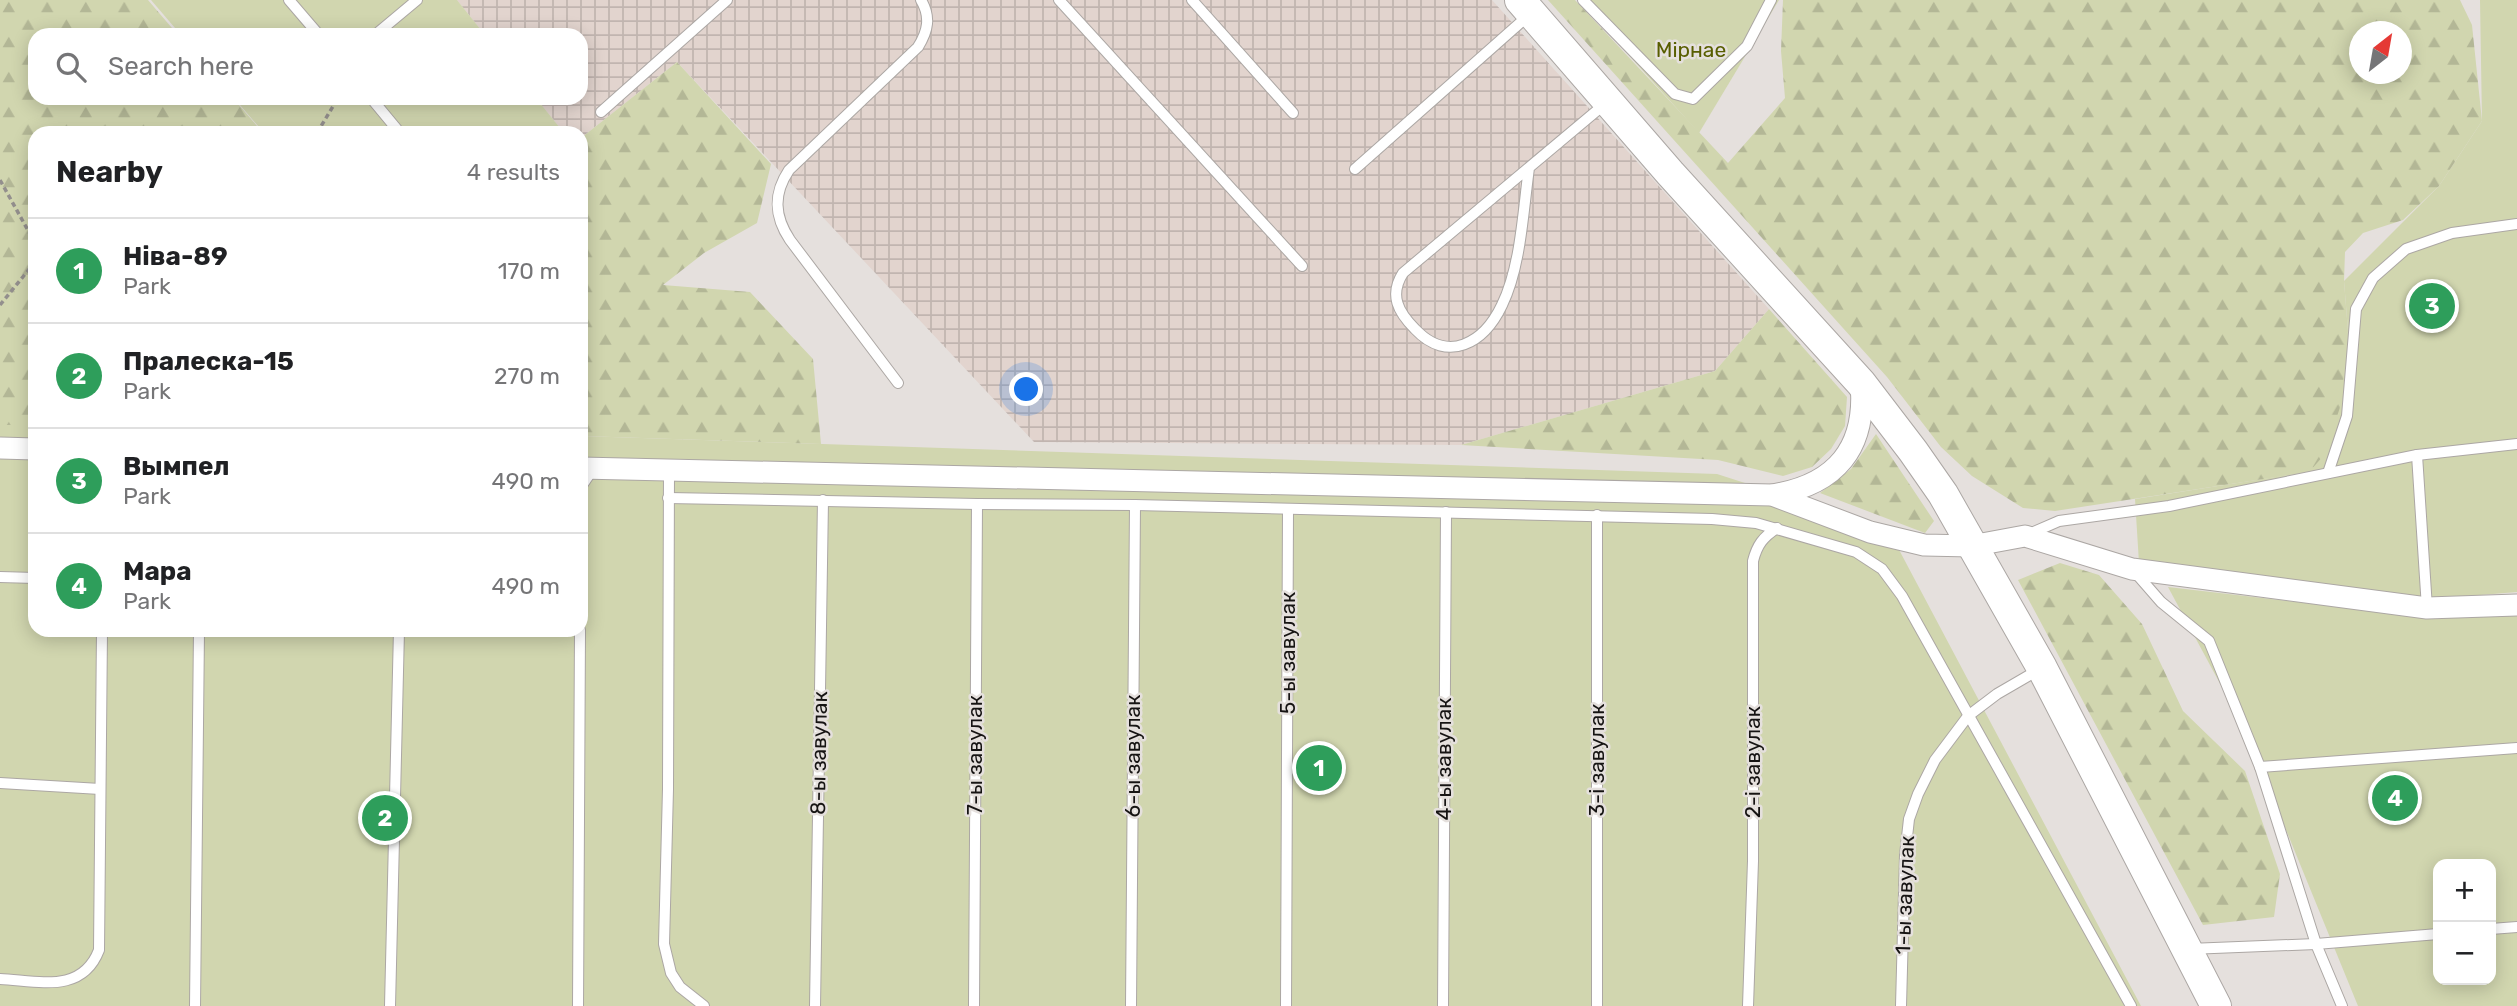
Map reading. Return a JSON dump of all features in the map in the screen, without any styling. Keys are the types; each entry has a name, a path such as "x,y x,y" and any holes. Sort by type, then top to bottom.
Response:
{"street":[{"path":"1526,7 1861,383 1935,483 2042,668 2216,1006"},
{"path":"588,469 1772,495 1791,492 1808,485 1841,464 1859,432 1863,401 1861,383"},
{"path":"0,448 28,449"},
{"path":"1772,495 1888,537 1924,545 1971,546 2025,536 2132,569 2427,608 2517,605"}],"lane":[{"path":"289,0 313,28"},
{"path":"383,28 416,0"},
{"path":"601,112 727,0"},
{"path":"898,383 790,240 778,217 776,205 778,192 789,170 918,47 928,23 921,0"},
{"path":"1059,0 1302,266"},
{"path":"1192,0 1293,113"},
{"path":"1583,0 1675,94 1693,99 1747,46 1770,0"},
{"path":"1355,169 1526,7"},
{"path":"1529,168 1515,265 1502,306 1491,323 1465,345 1449,348 1434,345 1421,336 1399,311 1395,290 1398,281 1410,266 1608,101"},
{"path":"378,105 394,126"},
{"path":"2328,473 2347,416 2356,309 2373,278 2406,249 2452,233 2517,224"},
{"path":"2025,536 2059,521 2169,506 2417,455 2517,444"},
{"path":"2417,455 2427,608"},
{"path":"669,470 668,789 664,944 671,974 680,987 704,1006"},
{"path":"668,498 1135,505 1723,519 1777,528 1856,552 1882,569 1902,596 2131,1006"},
{"name":"8-ы завулак","path":"815,1006 823,500"},
{"name":"7-ы завулак","path":"974,1006 977,504"},
{"name":"6-ы завулак","path":"1131,1006 1135,505"},
{"name":"5-ы завулак","path":"1286,1006 1288,509"},
{"name":"4-ы завулак","path":"1443,1006 1446,512"},
{"name":"3-і завулак","path":"1597,515 1597,1006"},
{"name":"2-і завулак","path":"1748,1006 1753,861 1753,561 1756,548 1765,536 1777,528"},
{"path":"2132,569 2161,602 2209,641 2260,767 2316,944 2342,1006"},
{"path":"0,576 28,578"},
{"path":"0,979 72,980 90,969 96,960 101,939 102,637"},
{"path":"195,1006 199,637"},
{"path":"390,1006 399,637"},
{"path":"578,1006 580,637"},
{"name":"1-ы завулак","path":"1901,1006 1905,855 1909,819 1918,794 1935,761 1968,716 1997,694 2042,668"},
{"path":"2260,767 2517,748"},
{"path":"0,783 100,789"},
{"path":"2496,929 2517,927"},
{"path":"2186,949 2316,944 2433,934"}],"path":[{"path":"321,126 334,105"},
{"path":"0,180 28,230"},
{"path":"0,305 28,271"}],"shaded area":[{"path":"457,0 1492,0 1769,309 1715,371 1461,445 1034,442 677,62 588,132 588,126 558,126 542,105 588,105 588,28 479,28"}],"green space":[{"path":"0,0 148,0 172,28 28,28 28,105 239,105 257,126 28,126 28,425 0,425"},
{"path":"151,0 457,0 479,28 175,28"},
{"path":"1548,0 1575,0 1728,163 1785,98 1781,51 1783,0 2460,0 2472,25 2482,121 2439,186 2403,220 2363,233 2345,252 2348,331 2341,404 2325,454 2309,472 2055,511 2023,508 1972,476 1941,447 1887,377"},
{"name":"Мірнае","path":"1579,0 1779,0 1699,133"},
{"path":"2480,0 2517,0 2517,592 2432,599 2139,563 2135,499 2308,472 2348,331 2344,281 2439,186 2482,121"},
{"path":"677,62 771,164 757,223 704,253 663,285 750,292 813,359 821,444 588,436 588,132"},
{"path":"240,105 542,105 558,126 258,126"},
{"path":"1769,309 1847,397 1845,426 1831,449 1812,467 1783,476 1718,460 1461,445 1715,371"},
{"path":"0,425 28,425 28,637 588,637 588,436 1717,474 1888,529 2141,1006 0,1006"},
{"path":"1876,434 1934,521 1925,533 1820,493 1851,469"},
{"path":"2060,563 2099,575 2142,624 2183,711 2245,771 2280,874 2274,917 2203,925 2018,580"},
{"path":"2168,587 2426,617 2517,614 2517,1006 2358,1006 2246,732"}],"place":[{"name":"Вымпел","path":"2432,306"},
{"name":"Ніва-89","path":"1319,768"},
{"name":"Мара","path":"2395,798"},
{"name":"Пралеска-15","path":"385,818"}]}
